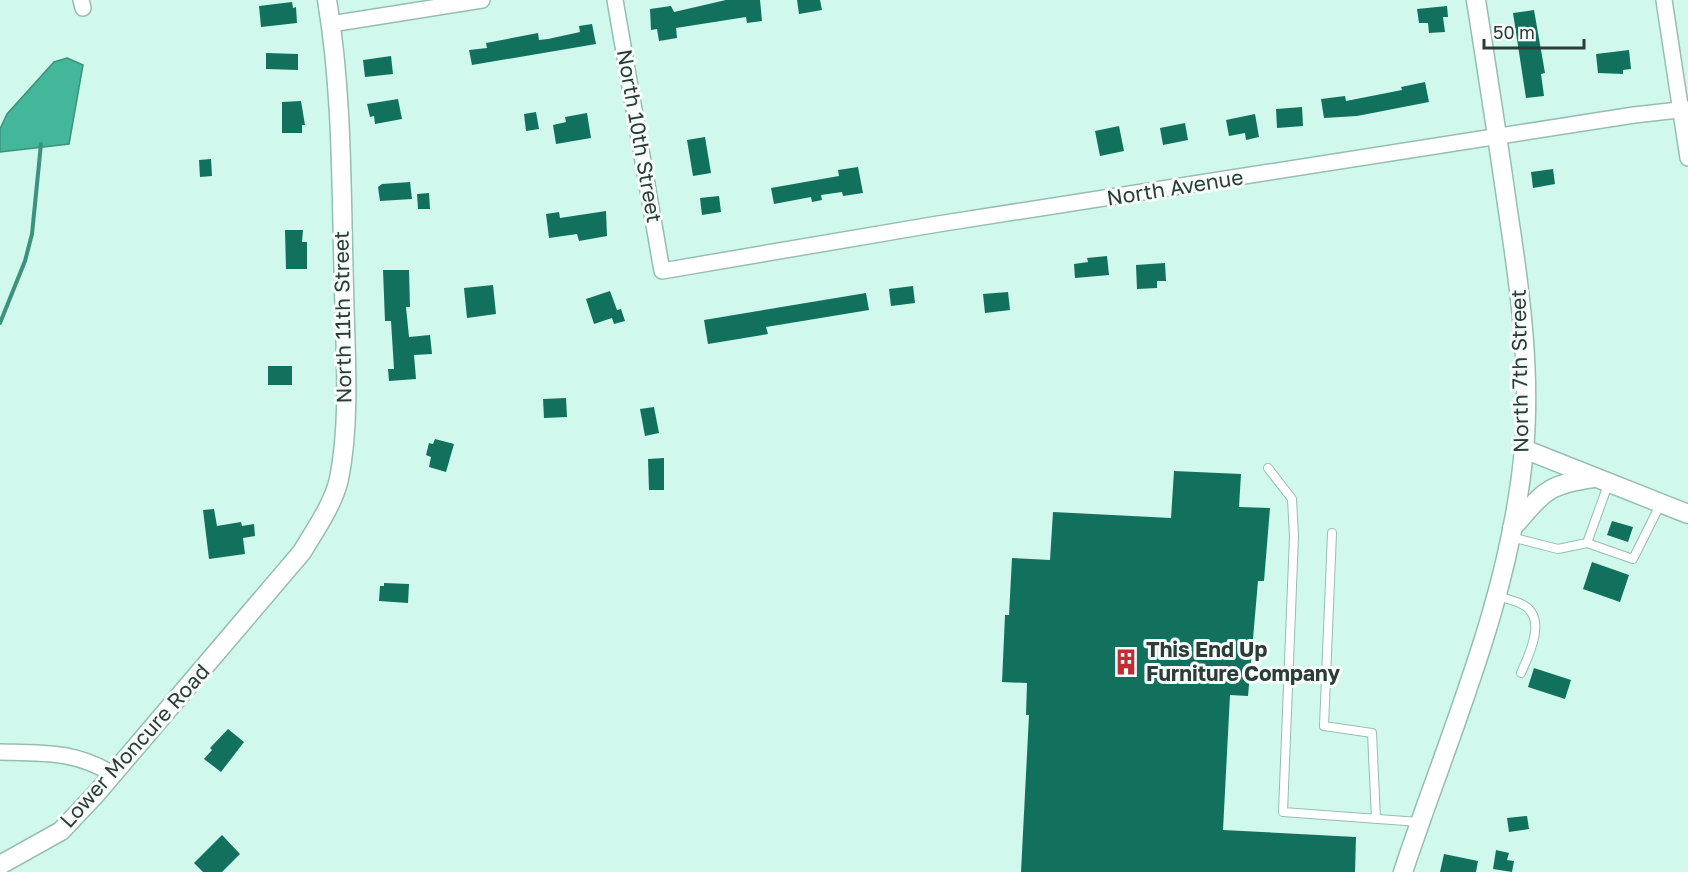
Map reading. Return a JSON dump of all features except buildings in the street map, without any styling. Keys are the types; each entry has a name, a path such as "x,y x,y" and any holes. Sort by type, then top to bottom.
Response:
{"street":[{"name":"North 11th Street","path":"255,609 302,552 320,522 338,482 343,456 345,367 340,129 327,0"},
{"path":"331,24 482,0"},
{"name":"North 10th Street","path":"615,0 662,271"},
{"name":"North 7th Street","path":"1403,872 1485,644 1498,596 1511,532 1524,449 1522,317 1476,0"},
{"path":"1664,0 1684,110 1688,158"},
{"name":"North Avenue","path":"662,271 938,224 1634,115 1684,110"},
{"path":"1524,449 1688,514"},
{"path":"1511,532 1549,488 1564,482 1603,480"},
{"name":"Lower Moncure Road","path":"0,865 61,831 114,775 255,609"},
{"path":"0,752 76,756 94,762 114,775"}],"lane":[{"path":"1268,468 1292,499 1294,536 1282,812 1420,822"},
{"path":"1587,543 1603,480"},
{"path":"1511,532 1558,549 1587,543 1633,559 1661,503"},
{"path":"1332,533 1324,726 1372,733 1376,819"},
{"path":"1498,596 1526,606 1532,613 1535,642 1521,674"}],"shaded area":[{"path":"67,58 83,65 69,144 0,152 0,129 7,114 54,62"}],"waterway":[{"path":"0,323 25,261 32,234 41,144"}],"place":[{"name":"This End Up Furniture Company","path":"1126,662"}]}
